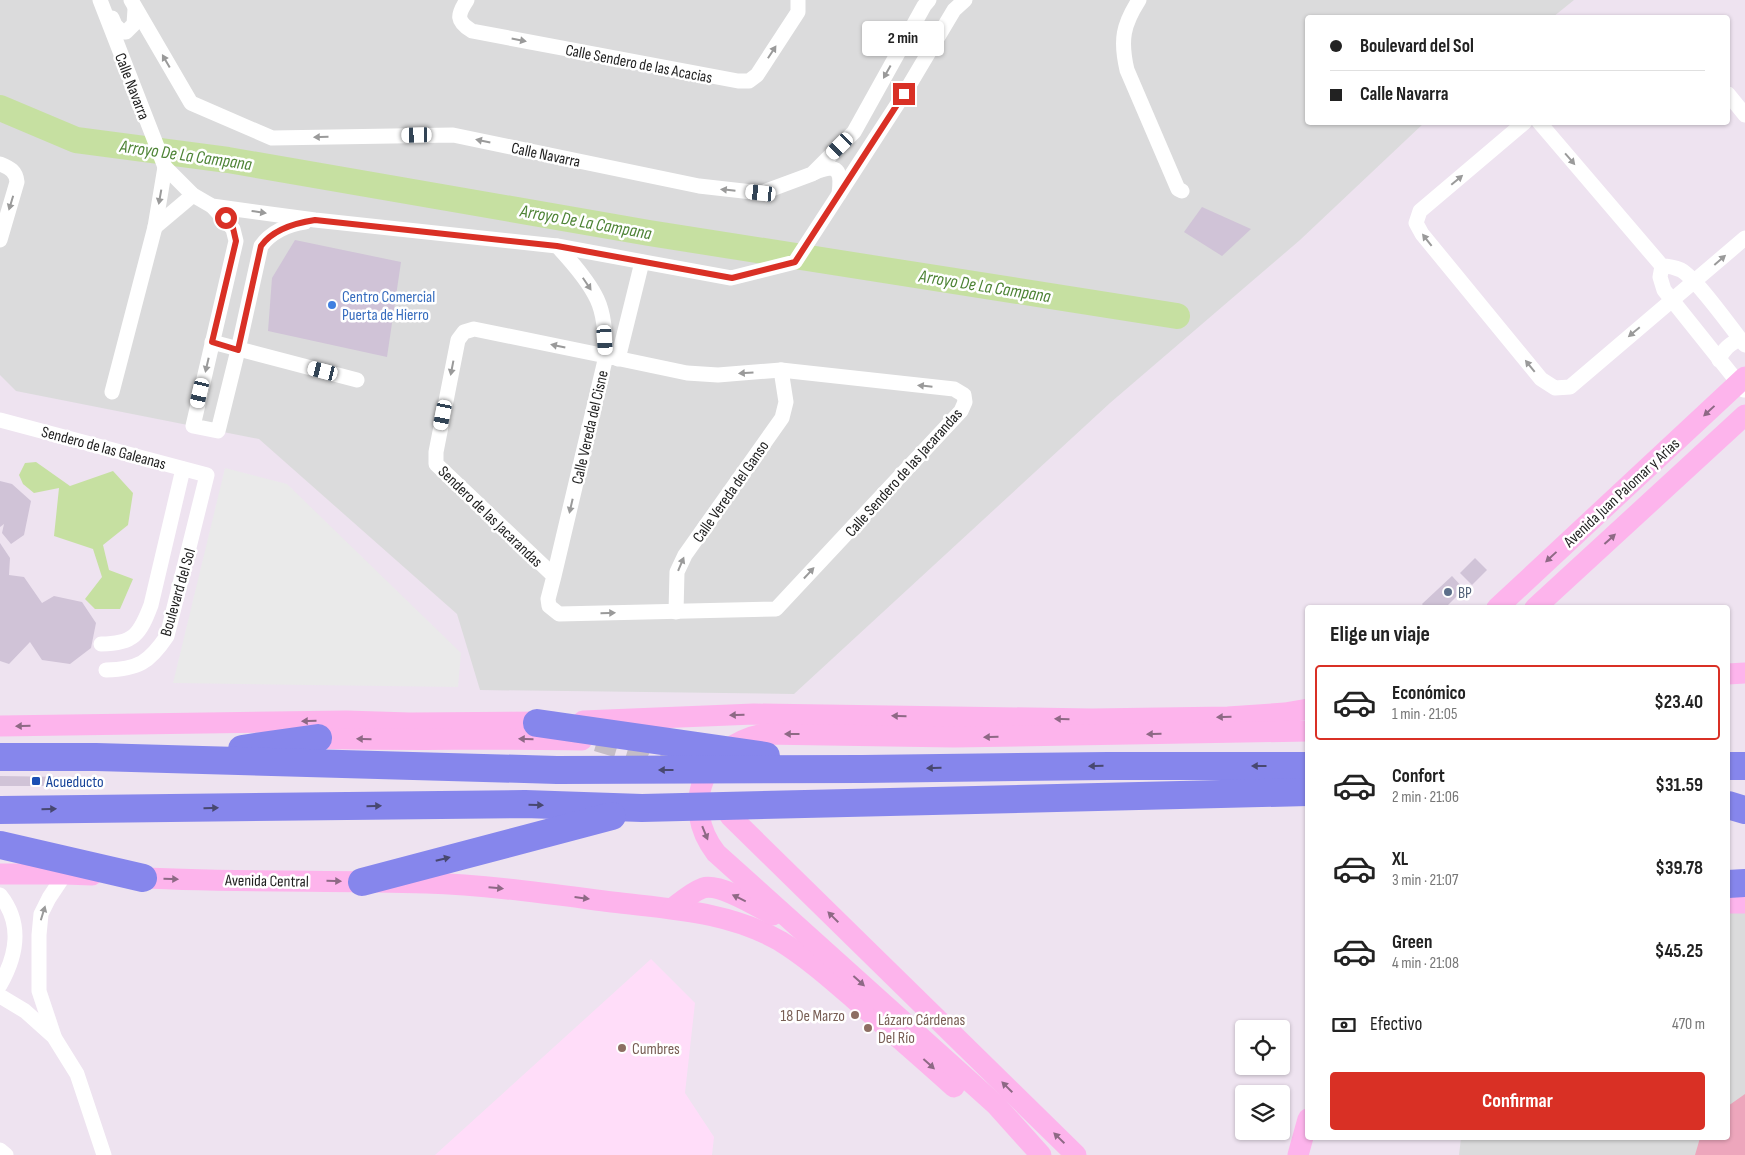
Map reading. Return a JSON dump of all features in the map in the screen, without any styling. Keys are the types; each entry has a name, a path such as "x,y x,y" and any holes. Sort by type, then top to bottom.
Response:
{"highway":[{"path":"537,723 862,770"},
{"path":"0,758 96,757 211,752 318,738"},
{"path":"96,757 557,770 862,770 1108,766 1305,766"},
{"path":"1730,766 1745,766"},
{"path":"0,810 515,804 642,808 1305,792"},
{"path":"1730,796 1745,796"},
{"path":"1730,806 1745,810"},
{"path":"362,882 642,808"},
{"path":"0,844 143,878"},
{"path":"1730,884 1745,883"}],"main road":[{"name":"Avenida Juan Palomar y Arias","path":"1500,605 1743,384"},
{"name":"Avenida Juan Palomar y Arias","path":"1538,605 1745,416"},
{"path":"1730,674 1745,673"},
{"path":"0,726 346,721 537,723 754,714 1092,719 1285,714 1305,710"},
{"path":"52,725 114,731 318,738 450,741 494,738 592,740"},
{"path":"1041,1155 996,1105 716,854 706,837 700,819 700,791 707,772 726,750 743,740 763,734 954,738 1305,731"},
{"path":"730,816 1076,1155"},
{"name":"Avenida Central","path":"0,874 428,883 496,887 673,908 725,919 780,941 837,984 989,1118 1037,1155"},
{"path":"673,908 691,894 706,887 722,890 827,941 918,1000"},
{"path":"1730,903 1745,903"},
{"path":"1298,1155 1305,1130"}],"street":[{"name":"Calle Navarra","path":"100,0 161,156 193,195 212,206 315,220 557,246 732,278 799,256 904,94 954,10 966,0"},
{"path":"105,0 115,25 122,32 126,32 134,24 133,5"},
{"name":"Calle Sendero de las Acacias","path":"467,0 459,20 463,26 472,31 738,81 749,81 757,75 798,12 798,0"},
{"name":"Calle Navarra","path":"133,5 191,103 272,138 453,134 699,186 761,193 812,174 854,132 929,0"},
{"path":"1139,0 1128,18 1125,29 1124,56 1127,70 1178,190 1182,191"},
{"path":"1730,96 1745,115"},
{"path":"1521,125 1420,211 1416,223 1434,250 1541,379 1555,388 1570,387 1745,238"},
{"path":"1542,125 1662,266 1673,266 1683,271 1695,282 1743,342 1726,347 1719,360"},
{"path":"112,392 155,227 161,156"},
{"path":"0,164 10,168 16,174 18,182 0,240"},
{"path":"812,174 826,167 833,168 839,174 841,181 839,196"},
{"path":"155,227 193,195"},
{"path":"212,206 233,228 236,241 193,426 218,431 261,246 265,240 284,227 315,220"},
{"name":"Calle Vereda del Cisne","path":"557,246 597,298 612,358"},
{"name":"Calle Vereda del Cisne","path":"560,614 549,606 548,599 612,358 642,262"},
{"path":"1662,266 1660,277 1664,290 1671,301 1719,360 1743,384"},
{"name":"Sendero de las Jacarandas","path":"554,576 436,464 436,452 458,340 464,332 474,329 612,358"},
{"path":"212,342 357,380"},
{"name":"Calle Sendero de las Jacarandas","path":"560,614 776,609 961,411 965,402 964,395 954,389 781,370 718,375 687,373 612,358"},
{"name":"Calle Vereda del Ganso","path":"676,612 677,572 684,555 782,418 786,402 781,370"},
{"name":"Sendero de las Galeanas","path":"0,420 207,475"},
{"name":"Boulevard del Sol","path":"101,644 118,644 132,637 144,624 151,605 183,468"},
{"name":"Boulevard del Sol","path":"106,670 127,670 144,662 158,650 167,636 207,475"},
{"path":"65,874 41,914 39,991 54,1037 77,1074 104,1155"},
{"path":"0,895 13,917 16,936 12,957 0,985"},
{"path":"16,936 39,935"},
{"path":"25,1011 39,991"},
{"path":"0,996 25,1011 54,1037"},
{"path":"0,1150 6,1155"}],"shaded area":[{"path":"0,0 1574,0 1555,15 1305,15 1305,125 1422,125 1300,240 1110,403 794,694 480,690 457,614 259,439 16,391 0,375"},
{"path":"36,462 70,486 113,471 133,493 128,525 103,545 109,570 133,579 120,609 95,609 85,599 102,577 93,549 54,536 59,488 34,493 23,484 19,475 25,463"},
{"path":"225,468 287,484 461,653 458,687 173,683"},
{"path":"1730,911 1745,911 1745,1155 1459,1155 1461,1140 1730,1140"},
{"name":"Cumbres","path":"651,959 695,1003 685,1093 714,1137 712,1155 435,1155"},
{"path":"1745,1094 1745,1155 1695,1155 1699,1140 1730,1140 1730,1105"}],"building":[{"path":"1202,207 1251,229 1222,256 1184,232"},
{"name":"Centro Comercial Puerta de Hierro","path":"295,240 401,262 387,357 268,331 272,278"},
{"path":"0,481 12,484 31,501 24,535 11,544 2,533 4,524 0,527"},
{"path":"0,543 10,558 9,575 24,577 42,603 54,596 82,602 96,623 91,648 70,664 42,660 30,642 9,664 0,661"},
{"name":"BP","path":"1475,558 1487,570 1472,585 1460,573"},
{"name":"BP","path":"1452,576 1464,589 1448,605 1422,604"},
{"name":"Acueducto","path":"0,776 68,777 76,786 0,786"}],"waterway":[{"name":"Arroyo De La Campana","path":"0,108 76,140 228,160 649,233 1177,316"}],"tunnel":[{"path":"597,741 634,752 667,767"}],"place":[{"name":"Centro Comercial Puerta de Hierro","path":"332,305"},
{"name":"BP","path":"1448,592"},
{"name":"Acueducto","path":"36,781"},
{"name":"18 De Marzo","path":"855,1015"},
{"name":"Lázaro Cárdenas Del Río","path":"868,1028"},
{"name":"Cumbres","path":"622,1048"}],"route":[{"path":"226,218 233,228 236,241 212,342 238,350 261,246 265,240 284,227 315,220 557,246 732,278 795,262 904,94"}]}
